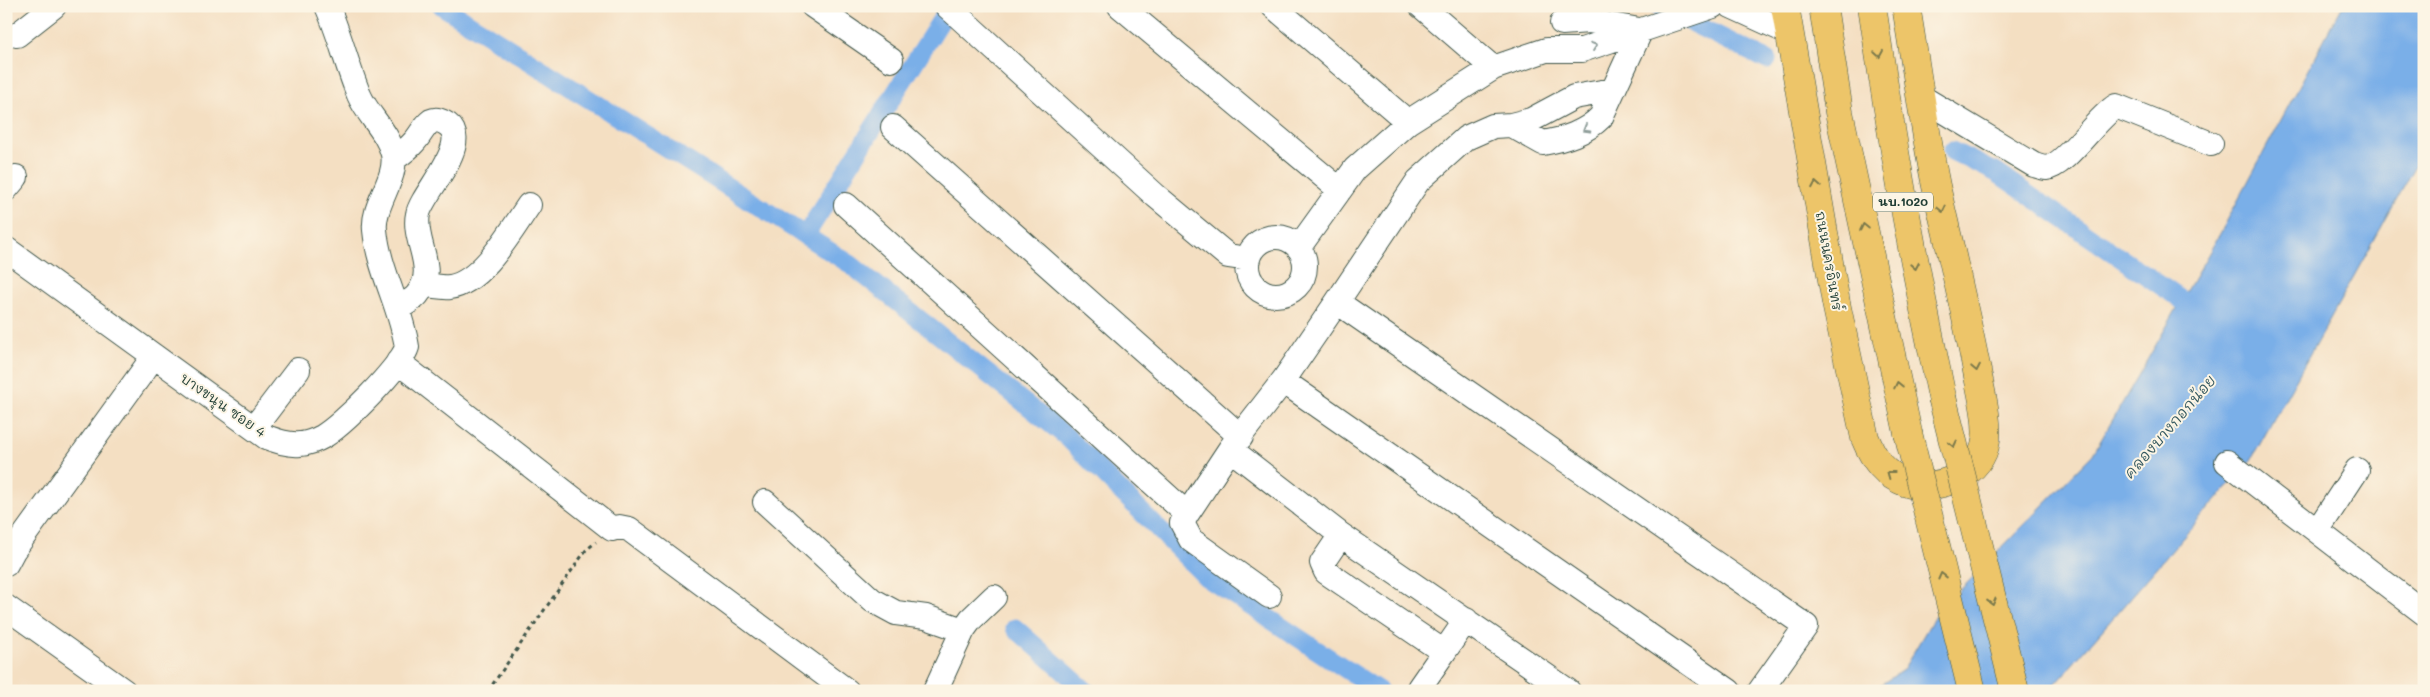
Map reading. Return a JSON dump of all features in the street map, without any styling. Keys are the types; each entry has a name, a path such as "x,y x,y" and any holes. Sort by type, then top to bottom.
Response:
{"main road":[{"name":"ถนนนครอินทร์","path":"1785,6 1836,303 1865,438 1873,457 1880,466 1898,480 1914,485 1936,486 1955,479 1973,465 1985,447 1986,423 1981,390 1936,184 1906,6"},
{"path":"1803,6 1816,67 1826,92 1839,112"},
{"name":"นบ.1020","path":"1823,6 1839,112 1908,433 1972,691"},
{"name":"นบ.1020","path":"1872,6 1893,150 1918,283 1942,397 2015,691"},
{"path":"1883,6 1893,34 1924,152 1936,184"}],"street":[{"path":"17,36 54,6"},
{"path":"326,6 360,96 368,113 385,135 394,159 416,141 429,122 434,120 438,120 450,128 454,136 454,144 446,166 424,198 418,213 417,224 425,255 426,271 423,285 417,296 395,298"},
{"path":"813,6 892,60"},
{"path":"947,6 1156,196 1228,256 1248,259"},
{"path":"1120,6 1340,190"},
{"path":"1273,6 1408,122"},
{"path":"1421,6 1493,68"},
{"path":"1299,247 1355,169 1408,122 1493,68 1546,50 1582,50 1713,6"},
{"path":"1731,6 1790,33"},
{"path":"1546,50 1561,14 1641,30"},
{"path":"1512,125 1543,143 1569,137 1592,126 1601,117 1641,30"},
{"path":"1269,596 1191,540 1182,523 1187,514 1236,443 1283,381 1418,181 1466,138 1493,126 1512,125 1531,120 1574,97 1613,90"},
{"path":"1921,98 2034,165 2045,168 2059,162 2106,112 2116,106 2211,144"},
{"path":"893,128 1236,443 1341,534 1568,691"},
{"name":"บางขนุน ซอย 4","path":"6,249 266,437 285,443 300,444 322,438 349,415 398,362 408,347 375,229 377,211 394,159"},
{"path":"423,285 451,286 464,282 477,273 489,261 529,205"},
{"path":"846,205 1187,514"},
{"path":"1280,237 1294,242 1299,247 1305,259 1305,272 1300,284 1290,292 1277,296 1264,293 1254,284 1248,273 1248,259 1254,247 1266,238 1280,237"},
{"path":"1337,302 1806,626 1760,691"},
{"path":"6,564 13,551 154,356"},
{"path":"398,362 612,529 619,527 628,529 847,691"},
{"path":"254,428 298,370"},
{"path":"1283,381 1729,691"},
{"path":"2227,462 2424,613"},
{"path":"2317,530 2357,470"},
{"path":"765,502 872,600 896,613 926,617 963,630"},
{"path":"1341,534 1324,558 1323,569 1444,652"},
{"path":"935,691 963,630 971,619 994,597"},
{"path":"6,608 124,691"},
{"path":"1423,691 1419,688 1466,620"}],"path":[{"path":"488,691 586,550 612,529"}],"water":[{"name":"คลองบางกอกน้อย","path":"2342,6 2424,6 2424,151 2251,460 2049,691 1871,691 1903,670 1935,616 2093,454 2221,232"}],"waterway":[{"path":"442,6 850,264 1067,437 1206,577 1379,691"},
{"path":"805,236 950,6"},
{"path":"1658,6 1767,60"},
{"path":"1952,151 1997,173 2202,314"},
{"path":"1015,628 1086,691"}]}
